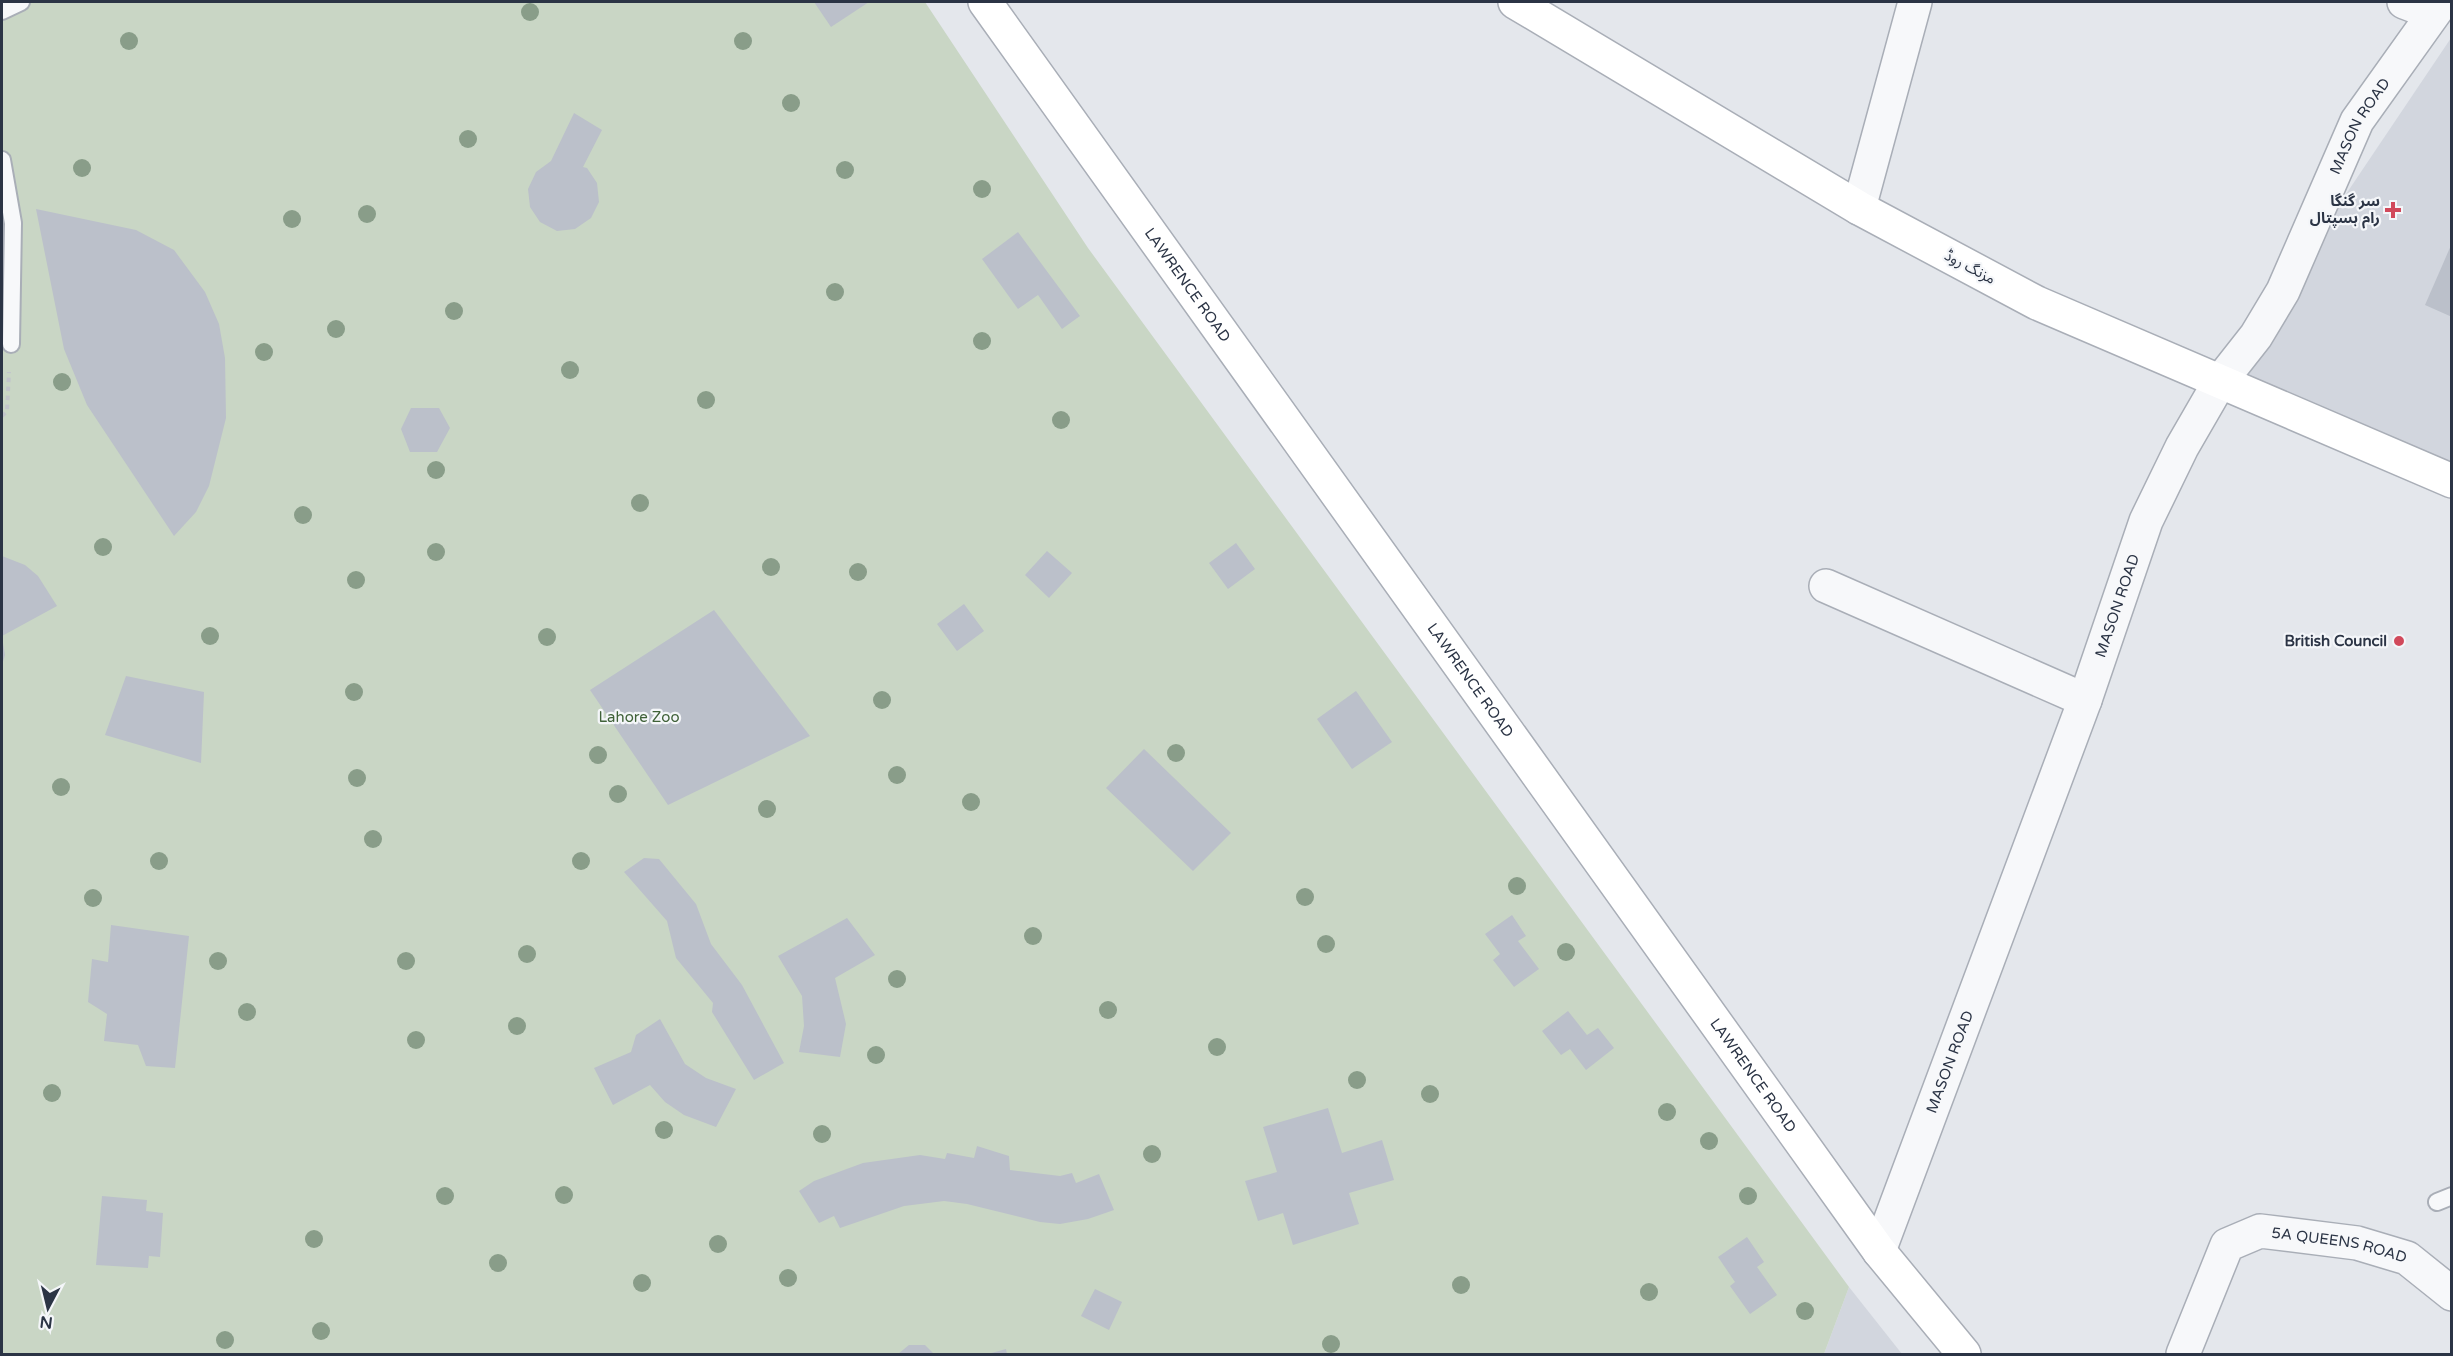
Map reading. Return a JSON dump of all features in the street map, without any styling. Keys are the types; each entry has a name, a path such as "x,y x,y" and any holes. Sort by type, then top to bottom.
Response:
{"main road":[{"name":"LAWRENCE ROAD","path":"985,2 1879,1251 1964,1354"},
{"name":"مزنگ روڈ","path":"1515,2 1859,208 2037,303 2451,481"}],"street":[{"path":"1859,208 1915,2"},
{"name":"MASON ROAD","path":"1879,1251 2085,700 2146,521 2182,447 2219,382 2256,336 2283,291 2357,121 2426,5"},
{"path":"1826,586 2085,700"},
{"name":"5A QUEENS ROAD","path":"2183,1354 2228,1245 2260,1231 2356,1243 2407,1258 2451,1294"}],"lane":[{"path":"2,11 21,2"},
{"path":"2,160 13,223 6,340"}],"path":[{"path":"2,416 7,411 6,340"}],"shaded area":[{"name":"سر گنگا رام ہسپتال","path":"2451,38 2451,481 2219,383"},
{"path":"1849,1287 1902,1354 1824,1354"}],"green space":[{"name":"Lahore Zoo","path":"2,2 925,2 1088,248 1849,1287 1824,1354 2,1354"}],"building":[{"path":"814,2 869,2 831,27"},
{"path":"574,113 602,130 583,167 587,168 597,183 599,202 591,218 575,229 557,231 540,222 530,207 528,189 536,172 551,161"},
{"path":"36,209 136,230 174,250 205,292 219,324 225,358 226,418 209,486 196,512 174,536 87,405 64,349"},
{"path":"1018,232 1080,316 1062,329 1038,295 1018,309 982,259"},
{"path":"2452,243 2452,317 2425,305"},
{"path":"411,408 439,408 450,428 437,452 410,452 401,429"},
{"path":"1236,543 1255,569 1228,589 1209,563"},
{"path":"1047,551 1072,573 1049,598 1025,575"},
{"path":"2,556 25,565 38,576 57,606 2,636"},
{"path":"964,604 984,631 957,651 937,624"},
{"path":"714,610 810,736 668,805 590,690"},
{"path":"2,637 5,655 2,665"},
{"path":"126,676 204,692 201,763 105,735"},
{"path":"1356,691 1392,742 1352,769 1317,719"},
{"path":"1144,749 1231,833 1193,871 1106,788"},
{"path":"644,858 659,859 696,904 711,944 742,985 784,1063 754,1080 712,1012 713,1003 676,958 667,921 624,872"},
{"path":"1512,915 1526,936 1518,941 1539,969 1514,987 1493,960 1500,954 1485,934"},
{"path":"847,918 875,955 835,978 846,1024 840,1057 799,1052 804,1026 802,996 778,956"},
{"path":"111,925 189,936 175,1068 146,1066 138,1045 104,1041 107,1014 88,1002 92,959 108,962"},
{"path":"1568,1011 1587,1035 1598,1028 1614,1048 1586,1070 1570,1049 1561,1055 1542,1031"},
{"path":"660,1019 685,1064 706,1078 736,1089 716,1127 684,1115 665,1102 650,1085 613,1105 594,1068 631,1052 636,1035"},
{"path":"1328,1108 1342,1153 1382,1140 1394,1180 1349,1193 1359,1224 1293,1245 1283,1213 1258,1221 1245,1181 1277,1172 1263,1127"},
{"path":"977,1146 1009,1156 1010,1170 1060,1176 1072,1173 1076,1183 1099,1174 1114,1210 1088,1219 1060,1224 1040,1222 967,1204 944,1201 904,1206 840,1228 834,1216 819,1223 799,1191 814,1181 863,1163 920,1155 945,1159 947,1153 974,1158"},
{"path":"102,1196 147,1200 146,1211 163,1213 160,1257 149,1256 148,1268 96,1265"},
{"path":"1747,1237 1764,1262 1757,1267 1777,1295 1750,1314 1730,1286 1735,1282 1718,1257"},
{"path":"1095,1289 1122,1302 1109,1330 1081,1316"},
{"path":"909,1345 925,1345 934,1354 898,1354"},
{"path":"1006,1349 1007,1354 988,1354"}],"place":[{"name":"سر گنگا رام ہسپتال","path":"2393,210"},
{"name":"British Council","path":"2399,641"}]}
